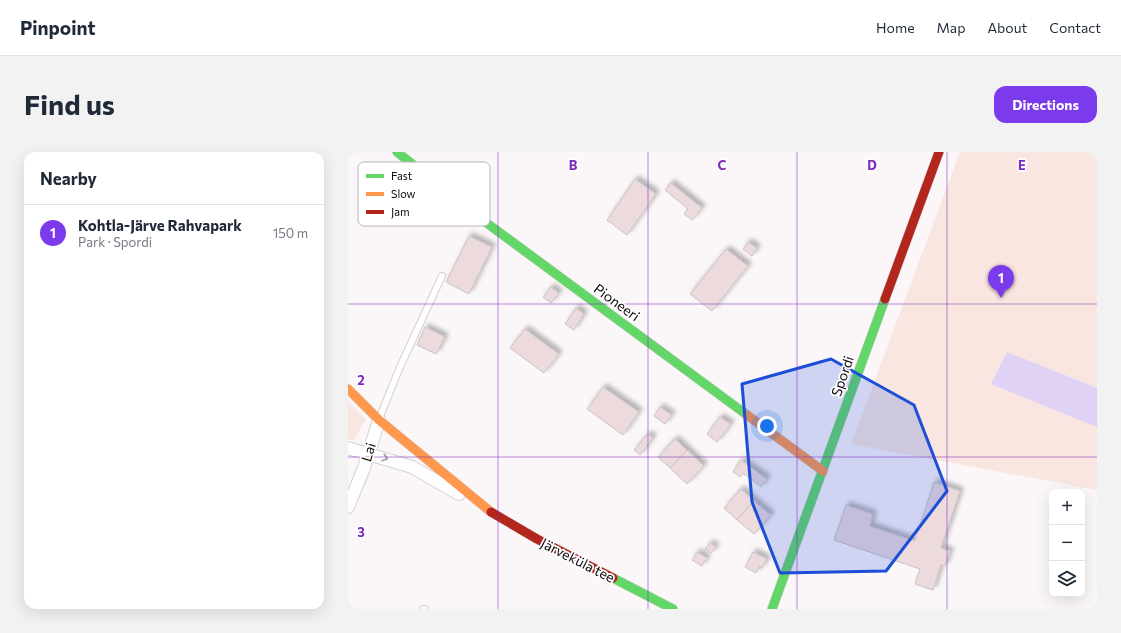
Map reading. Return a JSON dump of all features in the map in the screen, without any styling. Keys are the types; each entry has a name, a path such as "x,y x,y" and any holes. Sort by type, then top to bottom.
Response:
{"street":[{"name":"Pioneeri","path":"397,152 410,162"},
{"name":"Spordi","path":"772,609 939,152"},
{"name":"Pioneeri","path":"490,225 823,471"},
{"name":"Järveküla tee","path":"348,389 379,420 485,508"},
{"name":"Lai","path":"348,507 379,420"},
{"name":"Järveküla tee","path":"348,448 412,467 537,539 673,609"}],"lane":[{"path":"379,420 400,367 442,276"}],"highlighted area":[{"path":"831,359 914,405 947,491 886,571 780,573 752,502 742,384"}],"shaded area":[{"path":"960,152 1097,152 1097,490 851,444"},
{"path":"1007,352 1097,388 1097,427 991,384"},
{"path":"348,401 366,419 354,440 348,439"}],"building":[{"path":"635,179 656,194 627,235 607,220"},
{"path":"671,183 702,208 692,220 684,214 688,209 665,190"},
{"path":"469,236 492,247 469,294 446,282"},
{"path":"748,242 757,248 752,256 743,249"},
{"path":"726,249 748,266 712,311 690,294"},
{"path":"551,287 559,293 551,303 543,297"},
{"path":"576,308 584,314 574,330 565,324"},
{"path":"425,327 445,337 436,354 417,345"},
{"path":"525,329 559,354 544,373 510,348"},
{"path":"603,387 639,412 623,435 587,409"},
{"path":"660,407 672,415 665,424 654,416"},
{"path":"720,417 731,424 717,442 707,434"},
{"path":"648,434 653,438 640,455 634,450"},
{"path":"675,439 687,450 670,468 658,457"},
{"path":"687,450 704,466 687,484 670,468"},
{"path":"741,460 767,479 761,487 743,473 740,477 733,472"},
{"path":"934,482 960,491 941,548 950,551 945,566 941,565 933,590 915,584 920,569 834,540 846,505 873,514 870,526 915,541"},
{"path":"741,489 754,501 737,520 724,508"},
{"path":"754,501 771,515 754,534 737,520"},
{"path":"710,543 716,547 711,553 705,549"},
{"path":"697,552 707,558 702,566 692,560"},
{"path":"753,552 767,559 762,568 759,567 756,573 745,567"}],"traffic: fast":[{"path":"397,152 410,162"},
{"path":"490,225 747,415"},
{"path":"772,609 885,299"},
{"path":"613,578 673,609"}],"traffic: slow":[{"path":"348,389 379,420 491,512"},
{"path":"747,415 823,471"}],"traffic: jam":[{"path":"885,299 939,152"},
{"path":"491,512 537,539 613,578"}],"place":[{"name":"Kohtla-Järve Rahvapark","path":"1001,298"}]}
